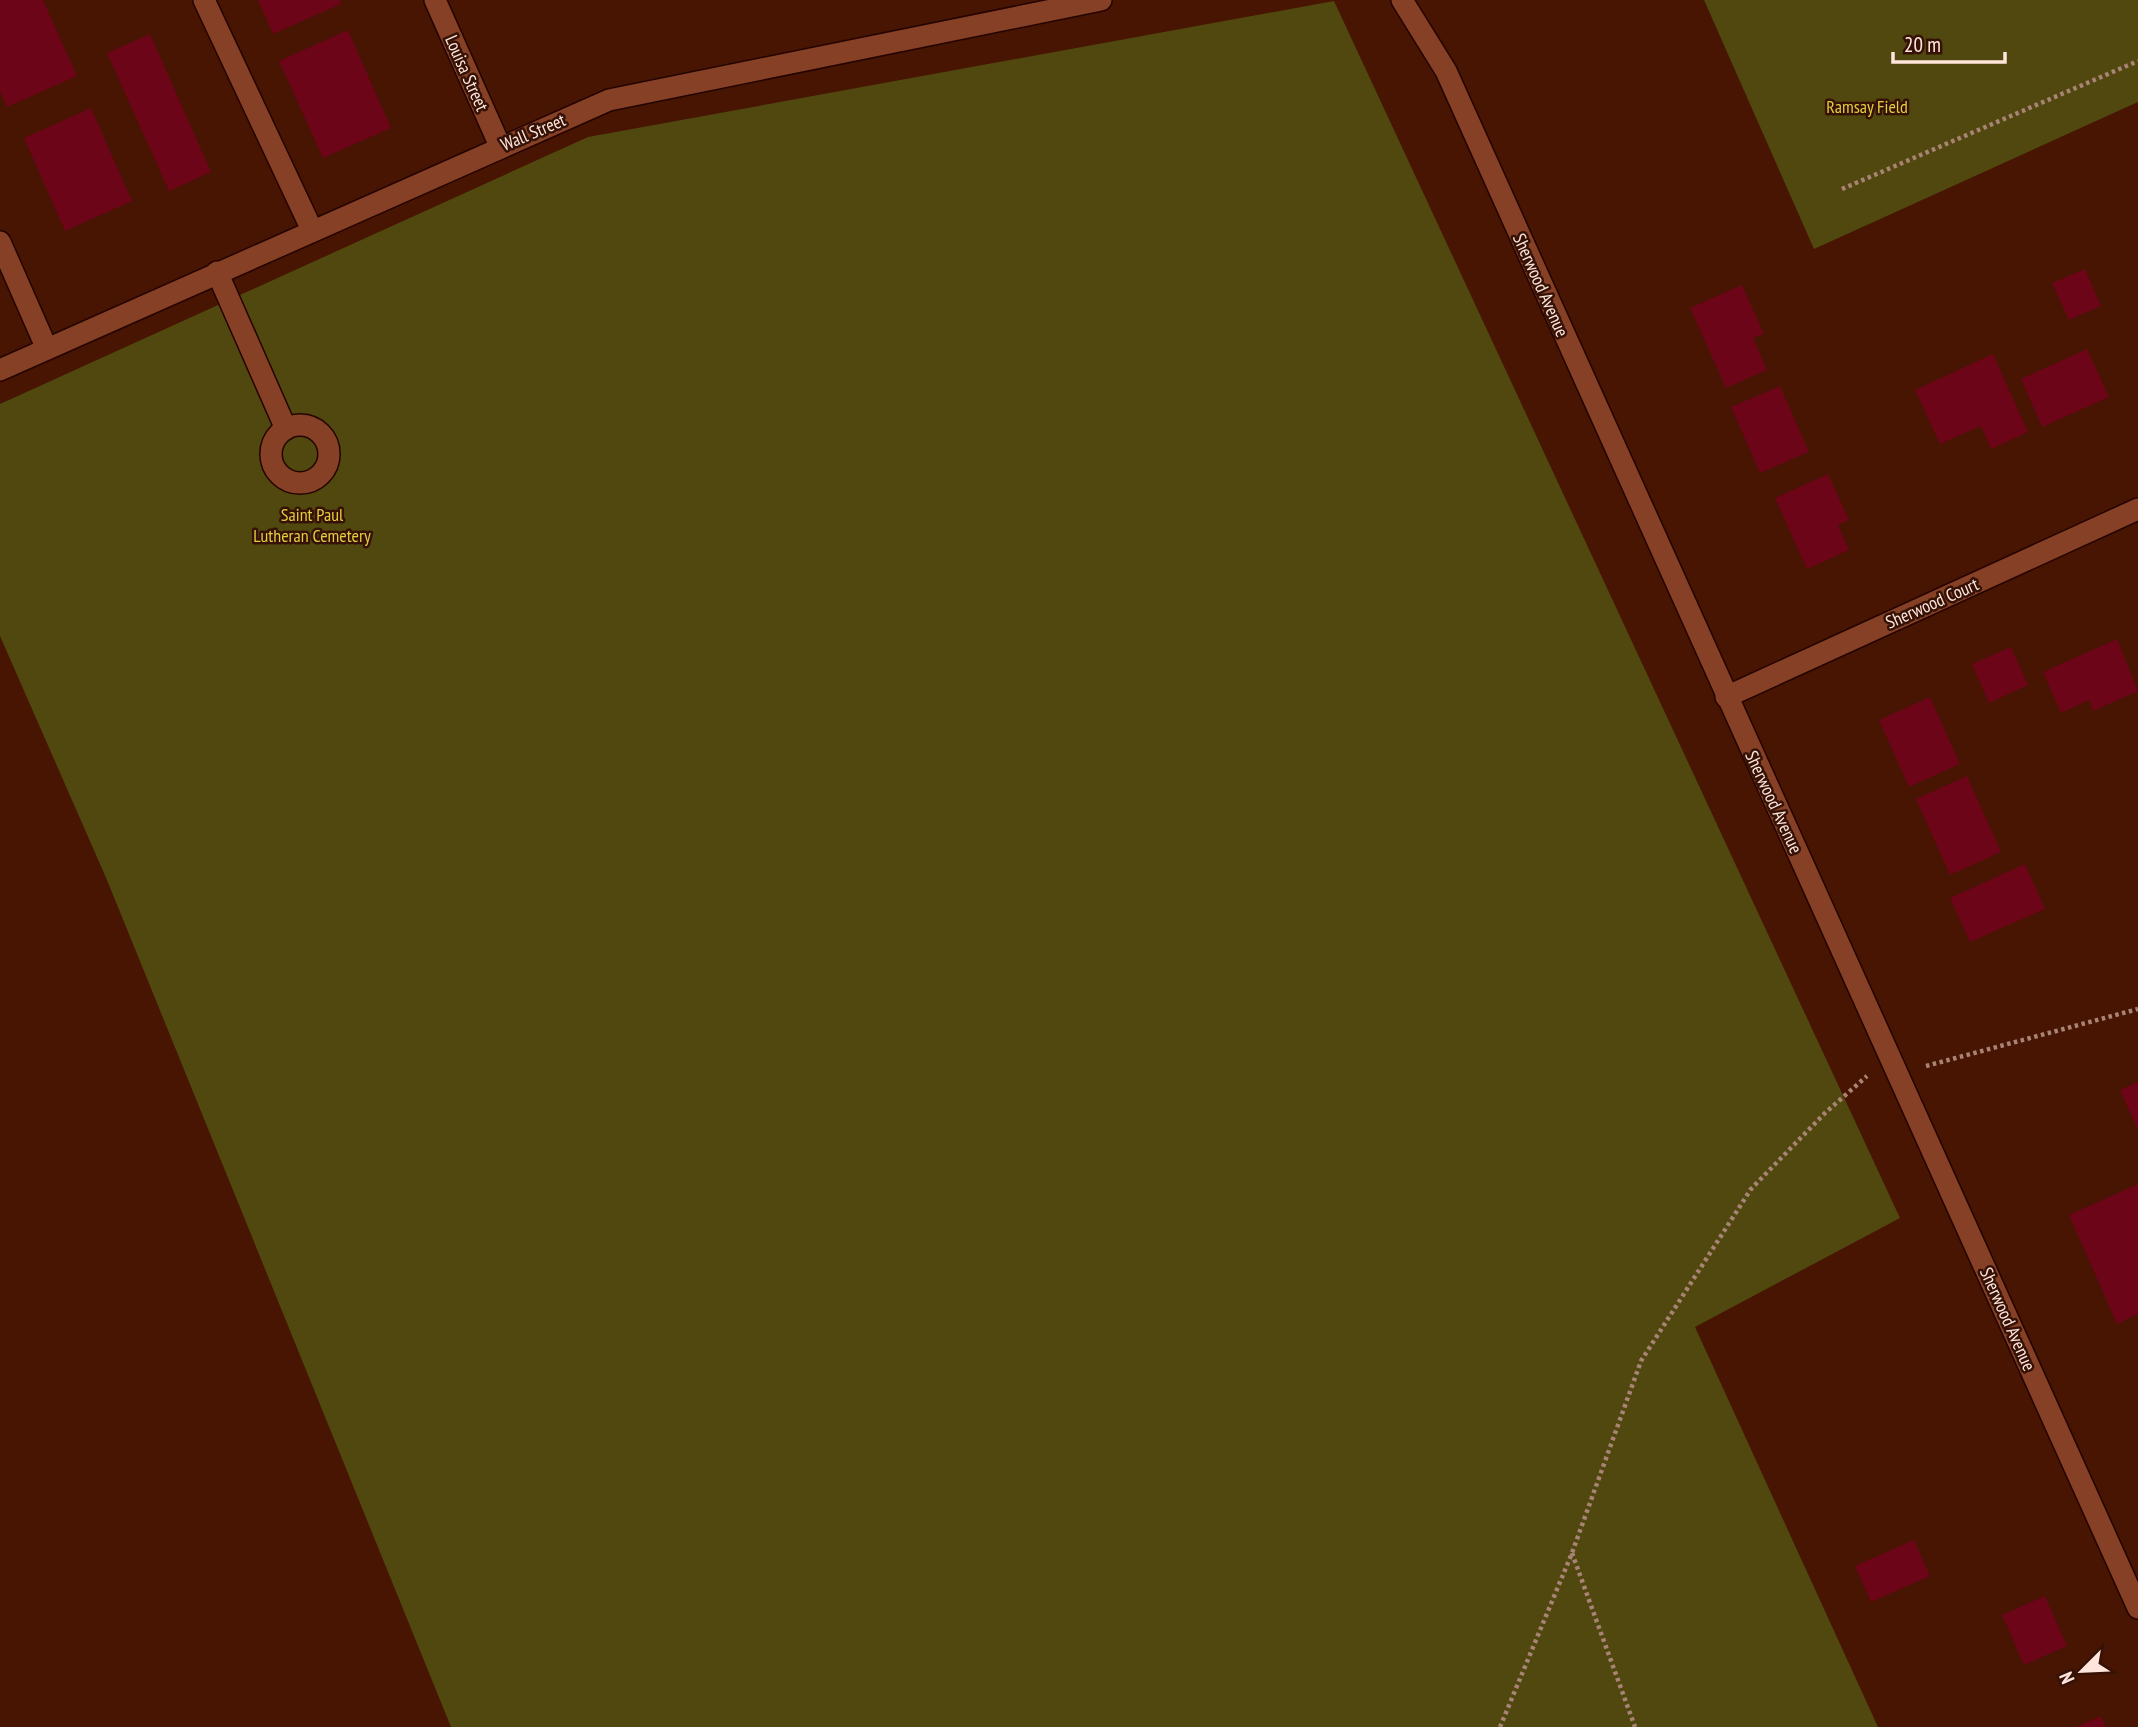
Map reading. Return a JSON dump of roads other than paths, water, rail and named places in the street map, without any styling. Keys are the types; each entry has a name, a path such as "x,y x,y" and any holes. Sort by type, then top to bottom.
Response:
{"street":[{"path":"204,0 312,230"},
{"name":"Louisa Street","path":"435,0 500,146"},
{"name":"Wall Street","path":"0,370 500,146 609,100 1101,0"},
{"name":"Sherwood Avenue","path":"1402,0 1446,71 2138,1608"},
{"path":"0,242 47,349"},
{"path":"217,272 286,429"},
{"name":"Sherwood Court","path":"1726,697 2138,509"}],"park label":[{"name":"Ramsay Field","path":"1867,106"},
{"name":"Saint Paul Lutheran Cemetery","path":"312,524"}]}
